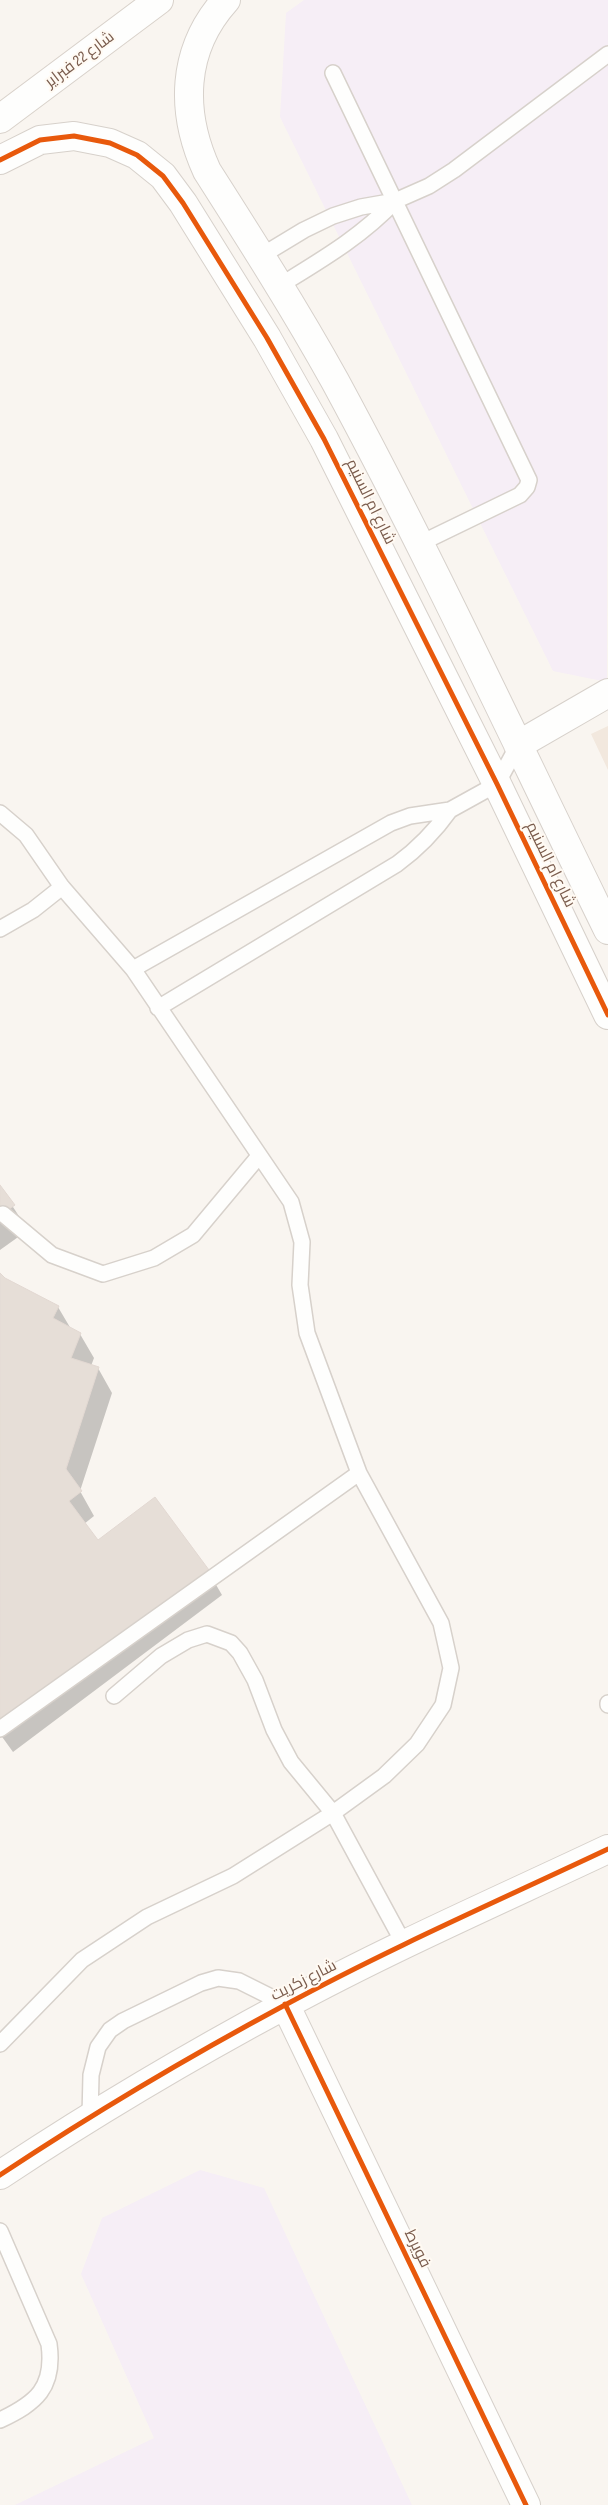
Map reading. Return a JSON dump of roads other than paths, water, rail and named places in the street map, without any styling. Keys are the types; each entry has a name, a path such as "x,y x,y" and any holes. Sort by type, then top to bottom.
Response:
{"street":[{"name":"شارع 22 فبراير","path":"0,119 159,0"},
{"name":"شارع ام السنيم","path":"226,0 204,31 194,56 189,82 188,108 198,151 207,170 334,379 419,544 608,930"},
{"name":"شارع ام السنيم","path":"0,160 40,140 74,136 110,143 137,155 163,176 183,203 222,264 324,439 497,784 608,1015"},
{"path":"518,745 608,694"},
{"name":"شارع زكريت","path":"0,2175 90,2117 286,2004 404,1944 608,1850"},
{"name":"فويرط","path":"286,2004 526,2505"}],"lane":[{"path":"261,256 304,230 333,216 361,207 395,201 429,186 454,170 608,54"},
{"path":"333,73 529,480 527,487 520,495 419,544"},
{"path":"279,286 348,244 375,222 395,201"},
{"path":"133,969 391,823 410,816 450,810 497,784 518,745"},
{"path":"158,1008 397,864 418,849 450,810"},
{"path":"0,813 26,835 62,887 133,969 291,1202 302,1242 300,1285 307,1333 358,1473 441,1623 451,1668 443,1705 417,1744 384,1776 333,1813 233,1876 148,1917 82,1960 0,2044"},
{"path":"0,929 33,910 62,887"},
{"path":"3,1214 52,1254 103,1274 154,1258 193,1235 259,1156"},
{"path":"0,1729 358,1473"},
{"path":"114,1696 161,1656 188,1640 207,1634 231,1643 240,1653 255,1680 274,1730 291,1762 333,1813 404,1944"},
{"path":"90,2117 91,2075 98,2047 110,2030 123,2022 201,1983 218,1978 239,1981 286,2004"},
{"path":"0,2231 49,2344 51,2359 47,2380 36,2399 26,2408 0,2420"}]}
